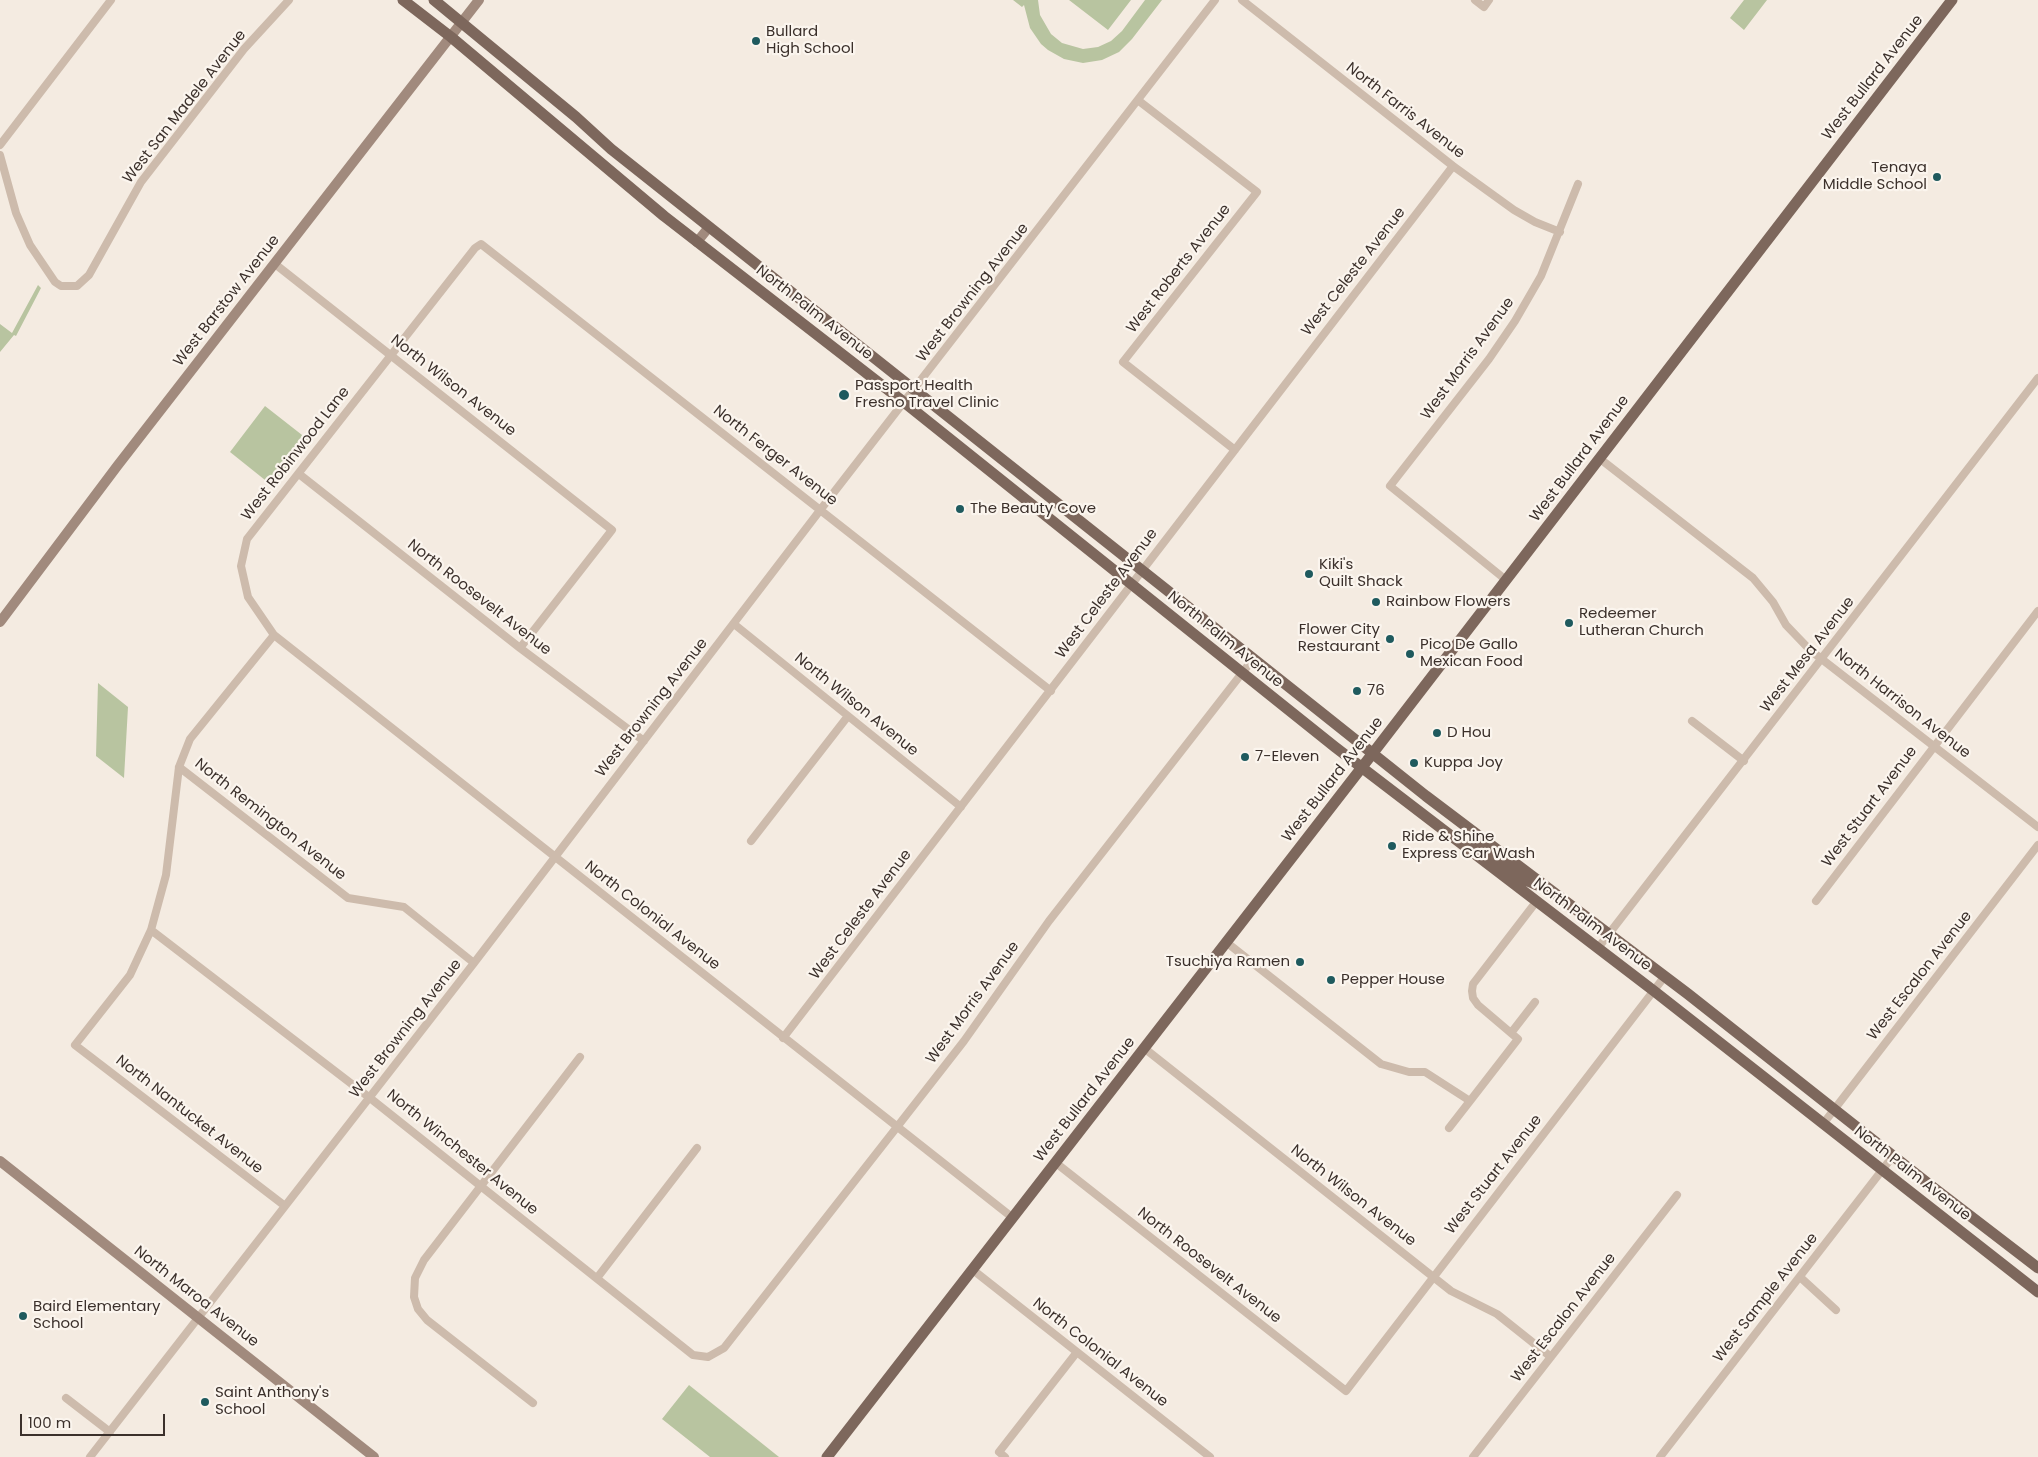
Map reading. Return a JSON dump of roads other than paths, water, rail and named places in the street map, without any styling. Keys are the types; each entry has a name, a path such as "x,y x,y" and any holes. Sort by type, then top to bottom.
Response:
{"main road":[{"name":"North Palm Avenue","path":"403,0 451,36 697,242 905,403 1362,767 1654,991 2038,1292"},
{"name":"North Palm Avenue","path":"434,0 709,227 1253,659 1665,976 2038,1268"},
{"name":"West Bullard Avenue","path":"827,1457 1373,753 1952,0"},
{"path":"1466,848 1471,844 1477,846 1521,878 1556,894"}],"street":[{"path":"0,145 111,0"},
{"name":"West San Madele Avenue","path":"0,155 16,213 30,246 55,282 61,286 77,286 89,276 141,182 244,49 289,0"},
{"name":"West Barstow Avenue","path":"0,622 118,465 479,0"},
{"name":"West Browning Avenue","path":"90,1457 370,1098 821,509 905,403 1215,0"},
{"name":"North Farris Avenue","path":"1242,0 1453,166 1514,210 1535,222 1560,232"},
{"path":"1475,0 1486,3"},
{"name":"West Roberts Avenue","path":"1139,100 1256,192 1123,362 1234,450"},
{"name":"West Celeste Avenue","path":"784,1038 1453,166"},
{"name":"West Morris Avenue","path":"1506,580 1390,486 1489,358 1515,321 1541,276 1578,184"},
{"path":"697,242 709,227"},
{"name":"West Robinwood Lane","path":"274,635 248,597 242,566 247,539 475,248 481,244"},
{"name":"North Ferger Avenue","path":"481,244 1051,691"},
{"name":"North Wilson Avenue","path":"275,264 612,530 520,648"},
{"name":"West Mesa Avenue","path":"1598,948 2038,378"},
{"name":"North Harrison Avenue","path":"1599,458 1752,578 1773,602 1791,630 1822,659 2038,827"},
{"name":"North Roosevelt Avenue","path":"299,474 520,648 644,741"},
{"name":"West Stuart Avenue","path":"1816,901 2038,611"},
{"name":"North Wilson Avenue","path":"734,624 961,807"},
{"path":"151,930 166,875 179,767 190,739 274,635"},
{"name":"North Colonial Avenue","path":"274,635 1013,1218"},
{"name":"West Morris Avenue","path":"708,1357 724,1348 897,1127 964,1040 1049,920 1253,659"},
{"path":"751,841 848,716"},
{"path":"1692,721 1744,761"},
{"name":"North Remington Avenue","path":"179,767 348,898 404,907 474,963"},
{"name":"West Escalon Avenue","path":"1823,1124 2038,845"},
{"path":"1448,1128 1518,1039 1478,1005 1473,998 1472,991 1473,984 1479,975 1536,902"},
{"name":"North Nantucket Avenue","path":"151,930 130,975 75,1045 285,1206"},
{"name":"North Winchester Avenue","path":"151,930 370,1098 693,1355 708,1357"},
{"path":"1226,942 1381,1064 1409,1072 1425,1072 1470,1101"},
{"name":"West Stuart Avenue","path":"1346,1391 1665,976"},
{"path":"1511,1033 1535,1002"},
{"name":"North Wilson Avenue","path":"1144,1048 1433,1277 1462,1297 1497,1314 1551,1357"},
{"path":"533,1403 427,1320 418,1309 414,1297 415,1278 424,1260 580,1057"},
{"path":"597,1278 697,1148"},
{"name":"West Sample Avenue","path":"1660,1457 1893,1156"},
{"name":"North Maroa Avenue","path":"0,1161 374,1457"},
{"name":"North Roosevelt Avenue","path":"1056,1163 1346,1391"},
{"name":"West Escalon Avenue","path":"1474,1457 1676,1195"},
{"name":"North Colonial Avenue","path":"973,1270 1210,1457"},
{"path":"1800,1277 1836,1310"},
{"path":"1002,1455 1077,1352"},
{"path":"66,1398 110,1432"}],"place":[{"name":"Bullard High School","path":"756,41"},
{"name":"Tenaya Middle School","path":"1937,177"},
{"name":"Passport Health Fresno Travel Clinic","path":"844,395"},
{"name":"The Beauty Cove","path":"960,509"},
{"name":"Kiki's Quilt Shack","path":"1309,574"},
{"name":"Rainbow Flowers","path":"1376,602"},
{"name":"Redeemer Lutheran Church","path":"1569,623"},
{"name":"Flower City Restaurant","path":"1390,639"},
{"name":"Pico De Gallo Mexican Food","path":"1410,654"},
{"name":"76","path":"1357,691"},
{"name":"D Hou","path":"1437,733"},
{"name":"7-Eleven","path":"1245,757"},
{"name":"Kuppa Joy","path":"1414,763"},
{"name":"Ride & Shine Express Car Wash","path":"1392,846"},
{"name":"Tsuchiya Ramen","path":"1300,962"},
{"name":"Pepper House","path":"1331,980"},
{"name":"Baird Elementary School","path":"23,1316"},
{"name":"Saint Anthony's School","path":"205,1402"}]}
